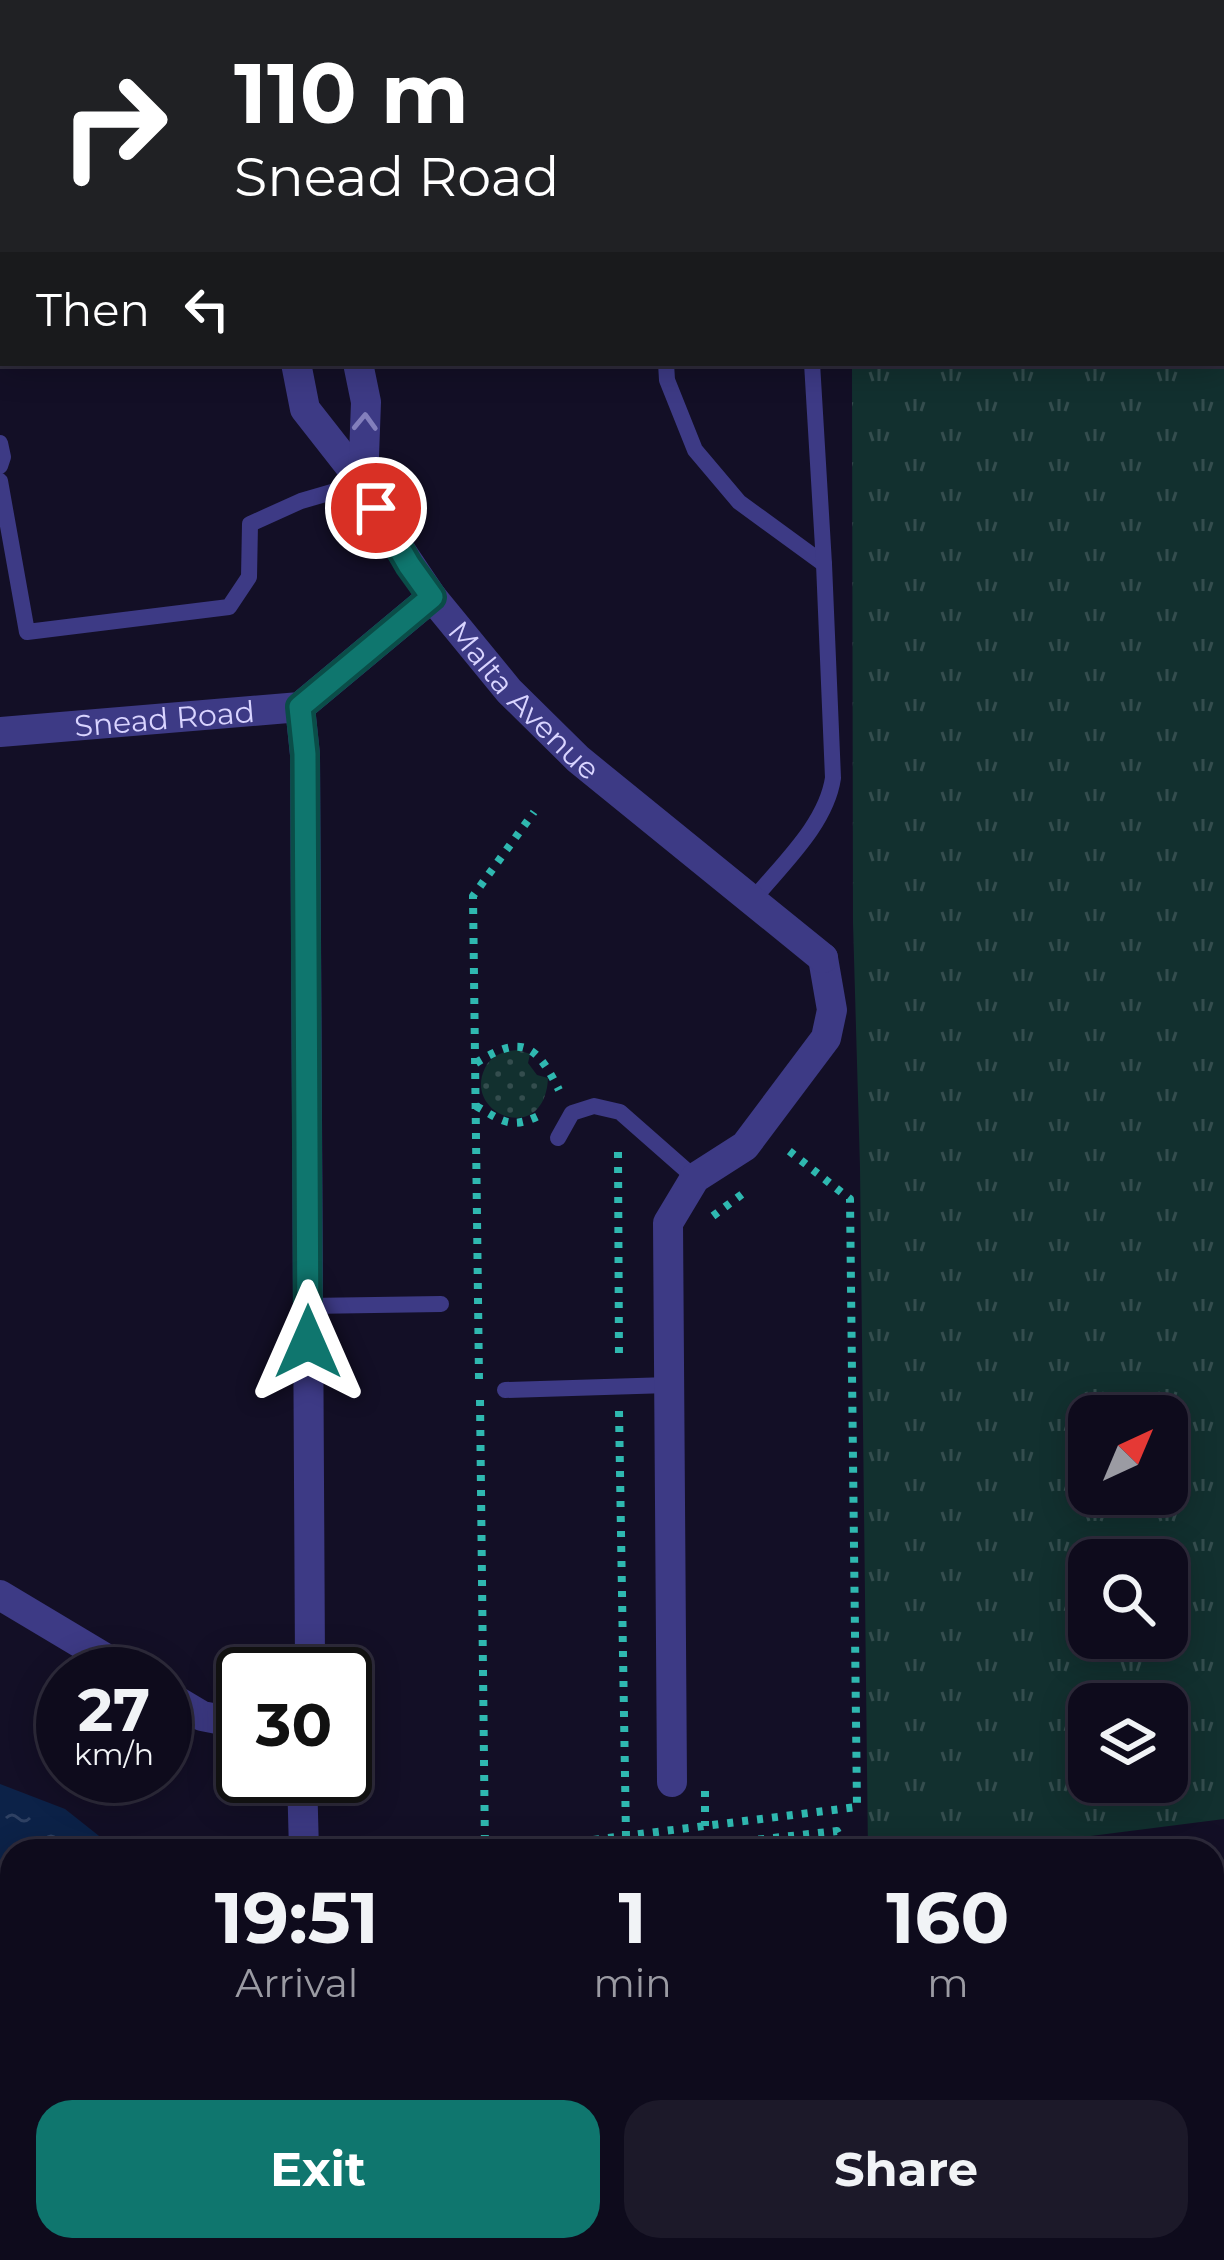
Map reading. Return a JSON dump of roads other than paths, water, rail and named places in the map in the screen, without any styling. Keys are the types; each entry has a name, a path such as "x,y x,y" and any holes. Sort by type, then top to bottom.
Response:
{"street":[{"name":"Malta Avenue","path":"297,366 305,409 363,483 432,597 509,691 578,759 824,958 832,1010 826,1038 746,1147 695,1178"},
{"path":"359,366 366,402 363,483"},
{"path":"310,1647 305,754 300,707 432,597"},
{"name":"Snead Road","path":"0,732 300,707"},
{"path":"672,1782 668,1223 695,1178"},
{"path":"0,1595 87,1647"},
{"path":"303,1803 304,1839"}],"lane":[{"path":"667,366 667,380 695,450 739,502 824,564"},
{"path":"752,901 815,823 832,788 812,366"},
{"path":"0,443 0,466"},
{"path":"0,481 27,632 229,607 249,577 250,524 301,501 363,483"},
{"path":"558,1138 572,1113 595,1106 620,1112 695,1178"},
{"path":"308,1306 441,1304"},
{"path":"506,1390 670,1385"}],"water":[{"path":"0,1784 36,1798 36,1803 65,1809 103,1839 0,1839"}]}
